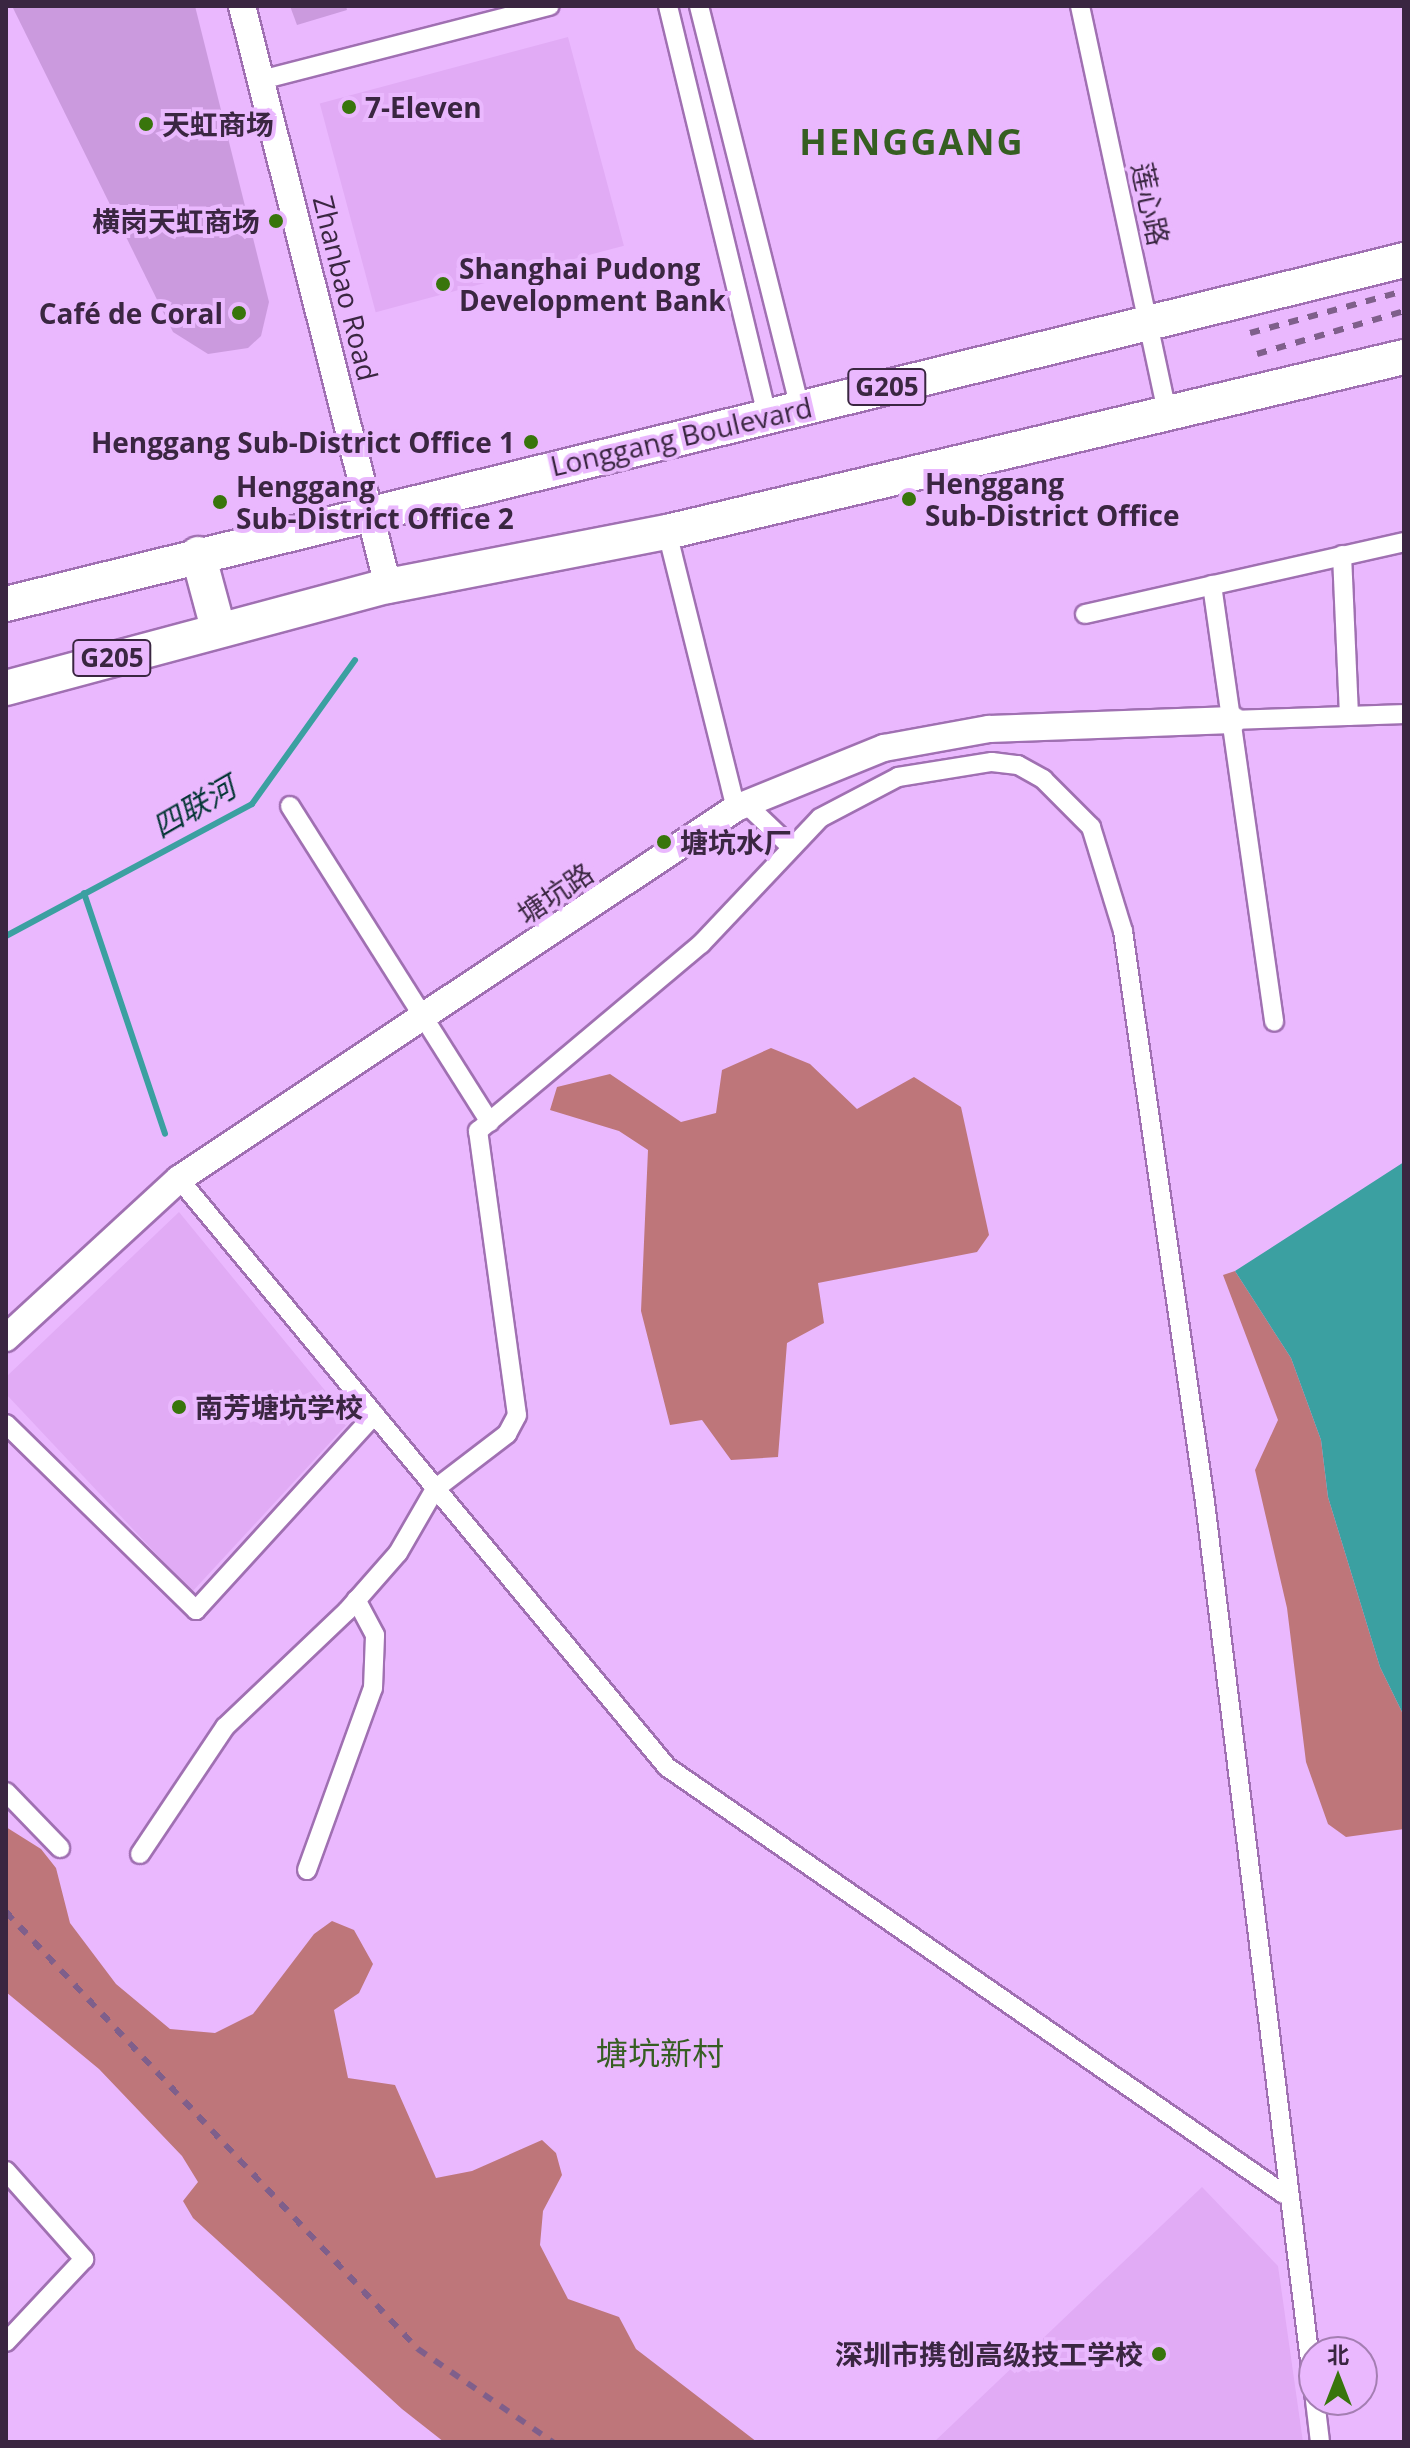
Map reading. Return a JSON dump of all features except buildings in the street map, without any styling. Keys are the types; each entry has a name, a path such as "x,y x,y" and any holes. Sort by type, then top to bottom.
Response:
{"highway":[{"name":"Longgang Boulevard","path":"6,604 369,509 800,408 1404,260"},
{"name":"G205","path":"6,688 218,628 388,586 667,532 1404,357"},
{"path":"198,554 218,628"}],"street":[{"name":"Zhanbao Road","path":"242,6 388,586"},
{"path":"261,80 550,6"},
{"path":"668,6 767,415"},
{"path":"699,6 800,408"},
{"name":"莲心路","path":"1080,6 1168,415"},
{"path":"667,532 741,806 790,846"},
{"path":"1085,614 1404,542"},
{"path":"1342,555 1349,716"},
{"path":"1212,585 1274,1022"},
{"path":"1233,720 1404,714"},
{"name":"塘坑路","path":"6,1338 179,1179 422,1023 741,806 884,748 989,729 1233,720"},
{"path":"140,1854 225,1727 356,1600 398,1553 435,1489 507,1434 517,1415 481,1172 478,1131 701,944 790,846 820,818 898,777 992,762 1043,779 1091,827 1106,857 1205,1502 1284,2194 1305,2336"},
{"path":"290,806 422,1023 490,1122"},
{"path":"179,1179 667,1767 1284,2194"},
{"path":"6,1424 196,1610 375,1414"},
{"path":"307,1870 373,1688 375,1635 356,1600"},
{"path":"6,1792 60,1848"},
{"path":"6,2171 84,2259 6,2342"},
{"path":"1317,2416 1320,2442"}],"shaded area":[{"path":"568,37 624,246 376,312 320,104"},
{"path":"771,1048 810,1064 857,1109 914,1077 961,1107 989,1235 977,1252 818,1283 824,1323 787,1343 778,1457 731,1460 702,1420 670,1425 641,1311 648,1150 619,1131 550,1110 557,1087 610,1074 681,1122 716,1113 722,1070"},
{"path":"1404,1162 1404,1716 1380,1667 1328,1497 1321,1440 1291,1358 1235,1271"},
{"name":"南芳塘坑学校","path":"179,1212 350,1421 192,1592 6,1394 6,1377"},
{"path":"1235,1271 1291,1358 1321,1440 1328,1497 1380,1667 1404,1716 1404,1829 1346,1837 1328,1824 1306,1762 1287,1608 1255,1470 1278,1420 1223,1275"},
{"path":"6,1827 41,1849 56,1868 70,1923 116,1984 170,2029 215,2033 253,2014 314,1934 332,1921 354,1930 373,1964 359,1993 334,2010 348,2078 395,2085 436,2178 472,2171 542,2140 556,2153 562,2175 543,2211 540,2245 568,2299 619,2317 636,2349 757,2442 444,2442 402,2409 193,2218 183,2201 198,2182 182,2156 99,2069 6,1992"},
{"name":"深圳市携创高级技工学校","path":"1202,2187 1278,2266 1303,2442 934,2442"}],"waterway":[{"name":"四联河","path":"6,936 252,804 355,660"},
{"path":"84,893 165,1134"}],"railway":[{"path":"1250,333 1404,291"},
{"path":"1257,354 1404,311"},
{"path":"6,1912 418,2349 553,2442"}],"place":[{"name":"7-Eleven","path":"349,107"},
{"name":"天虹商场","path":"146,124"},
{"name":"横岗天虹商场","path":"276,221"},
{"name":"Shanghai Pudong Development Bank","path":"443,284"},
{"name":"Café de Coral","path":"239,313"},
{"name":"Henggang Sub-District Office 1","path":"531,442"},
{"name":"Henggang Sub-District Office","path":"909,499"},
{"name":"Henggang Sub-District Office 2","path":"220,502"},
{"name":"塘坑水厂","path":"664,842"},
{"name":"南芳塘坑学校","path":"179,1407"},
{"name":"深圳市携创高级技工学校","path":"1159,2354"}],"district":[{"name":"HENGGANG","path":"912,142"},
{"name":"塘坑新村","path":"660,2053"}]}
